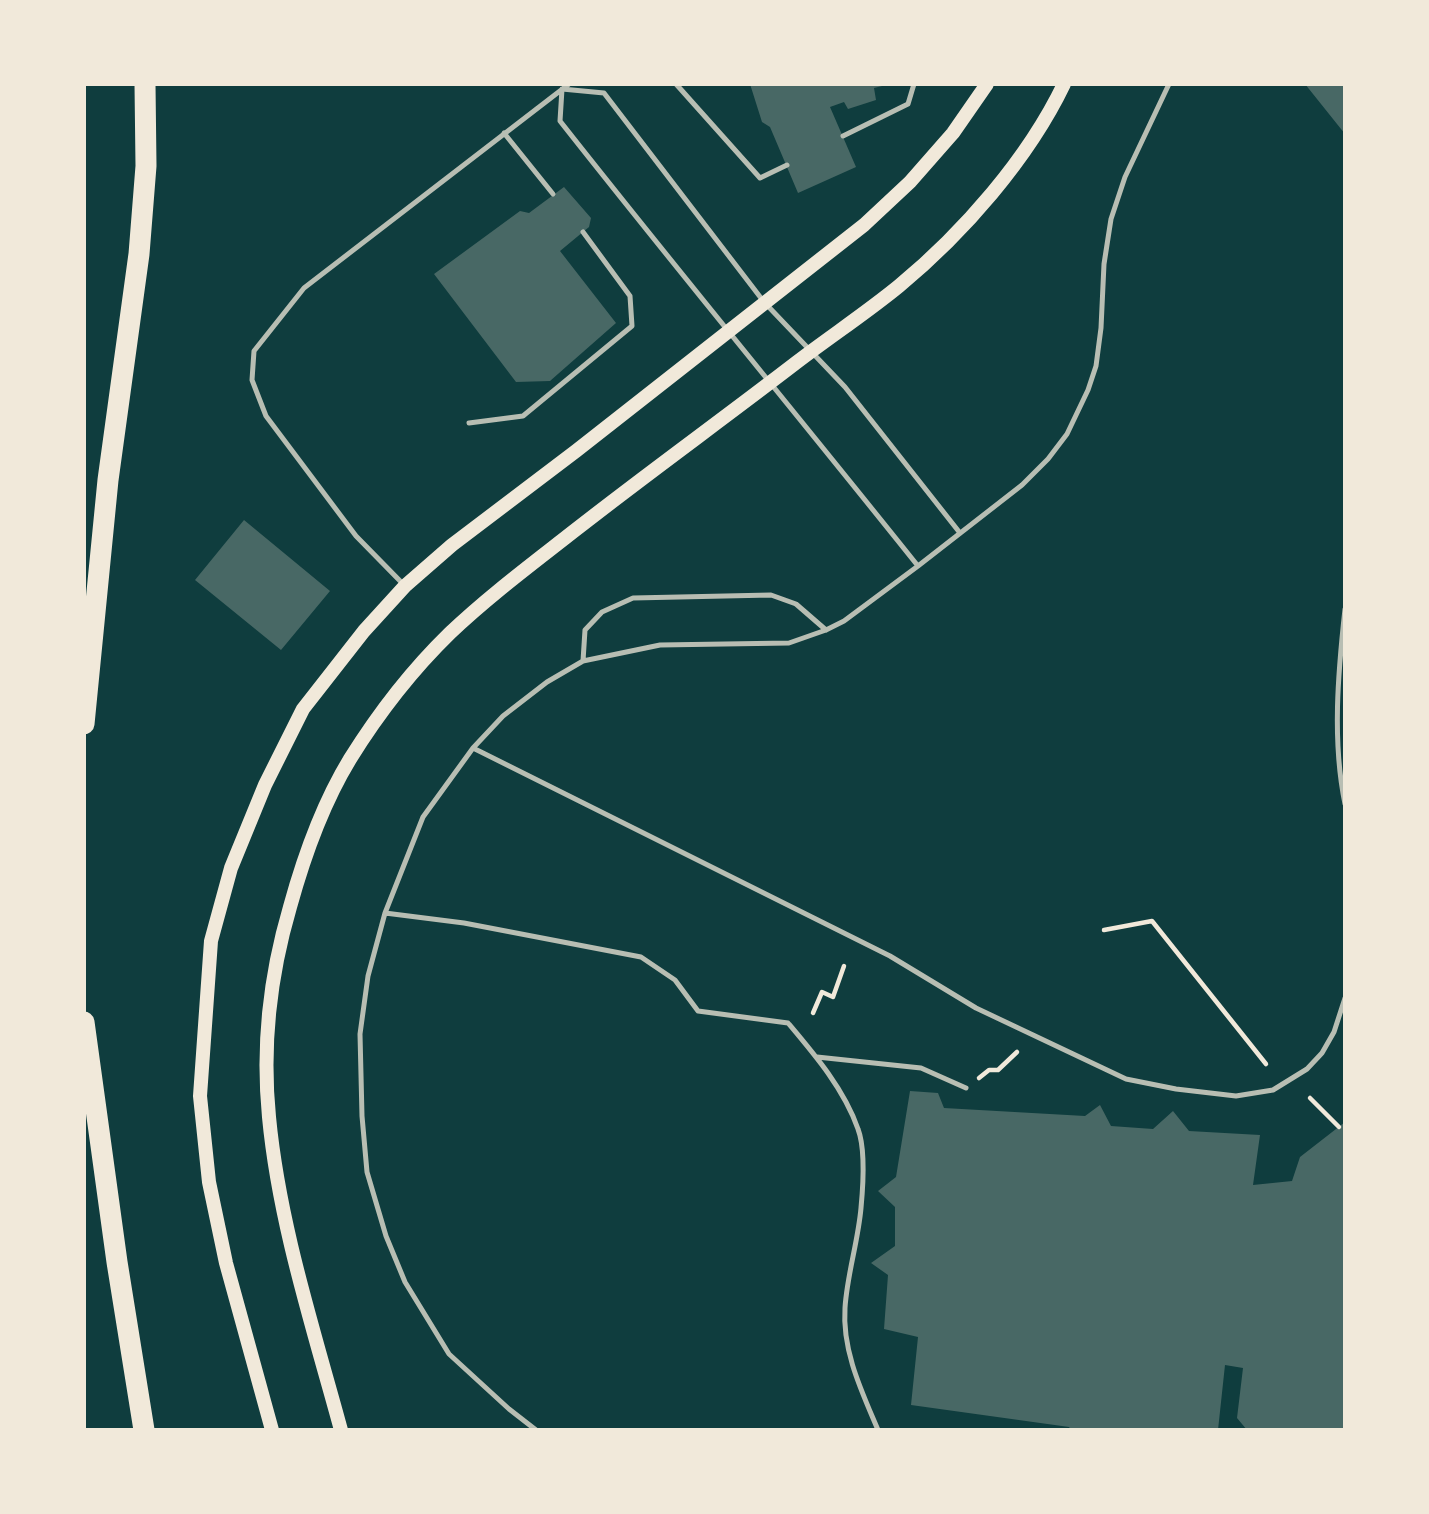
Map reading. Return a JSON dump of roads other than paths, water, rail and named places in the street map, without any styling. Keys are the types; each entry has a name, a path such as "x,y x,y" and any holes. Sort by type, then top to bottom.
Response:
{"highway":[{"path":"84,724 108,480 139,254 146,166 145,84"},
{"path":"84,1022 117,1262 144,1430"}],"main road":[{"path":"272,1430 226,1263 209,1182 200,1096 211,941 231,868 265,785 303,709 364,631 405,586 452,545 576,452 864,225 910,182 953,133 987,84"},
{"path":"341,1430 280,1201 269,1117 266,1054 271,993 283,929 307,846 349,761 400,688 449,635 526,568 901,285 961,228 1011,170 1064,84"}],"lane":[{"path":"405,586 356,536 266,416 252,380 254,351 304,288 504,133 560,86 569,84"},
{"path":"676,84 760,178 787,164"},
{"path":"843,136 908,104 914,84"},
{"path":"536,1430 449,1354 405,1282 372,1193 367,1172 362,1116 360,1034 368,976 385,913 423,817 473,748 503,716 547,682 583,662 660,645 789,643 826,630 844,621 1022,485 1048,459 1067,434 1088,390 1096,366 1104,264 1111,219 1125,177 1169,84"},
{"path":"560,86 604,93 764,303 845,387 960,533"},
{"path":"560,86 560,121 727,332 918,566"},
{"path":"504,133 553,194"},
{"path":"469,423 523,416 632,326 630,296 583,232"},
{"path":"583,662 585,630 602,612 633,598 771,595 796,604 826,630"},
{"path":"1345,609 1339,667 1338,769 1345,804"},
{"path":"473,748 890,956 976,1008 1083,1061 1126,1079 1176,1089 1236,1096 1273,1090 1307,1069 1322,1053 1334,1032 1345,998"},
{"path":"1338,769 1345,778"},
{"path":"385,913 464,923 641,957 675,980 698,1011 788,1023 817,1057 840,1092 859,1131 863,1164 861,1210 844,1309 847,1342 853,1365 878,1430"},
{"path":"817,1057 922,1068 966,1088"}]}
